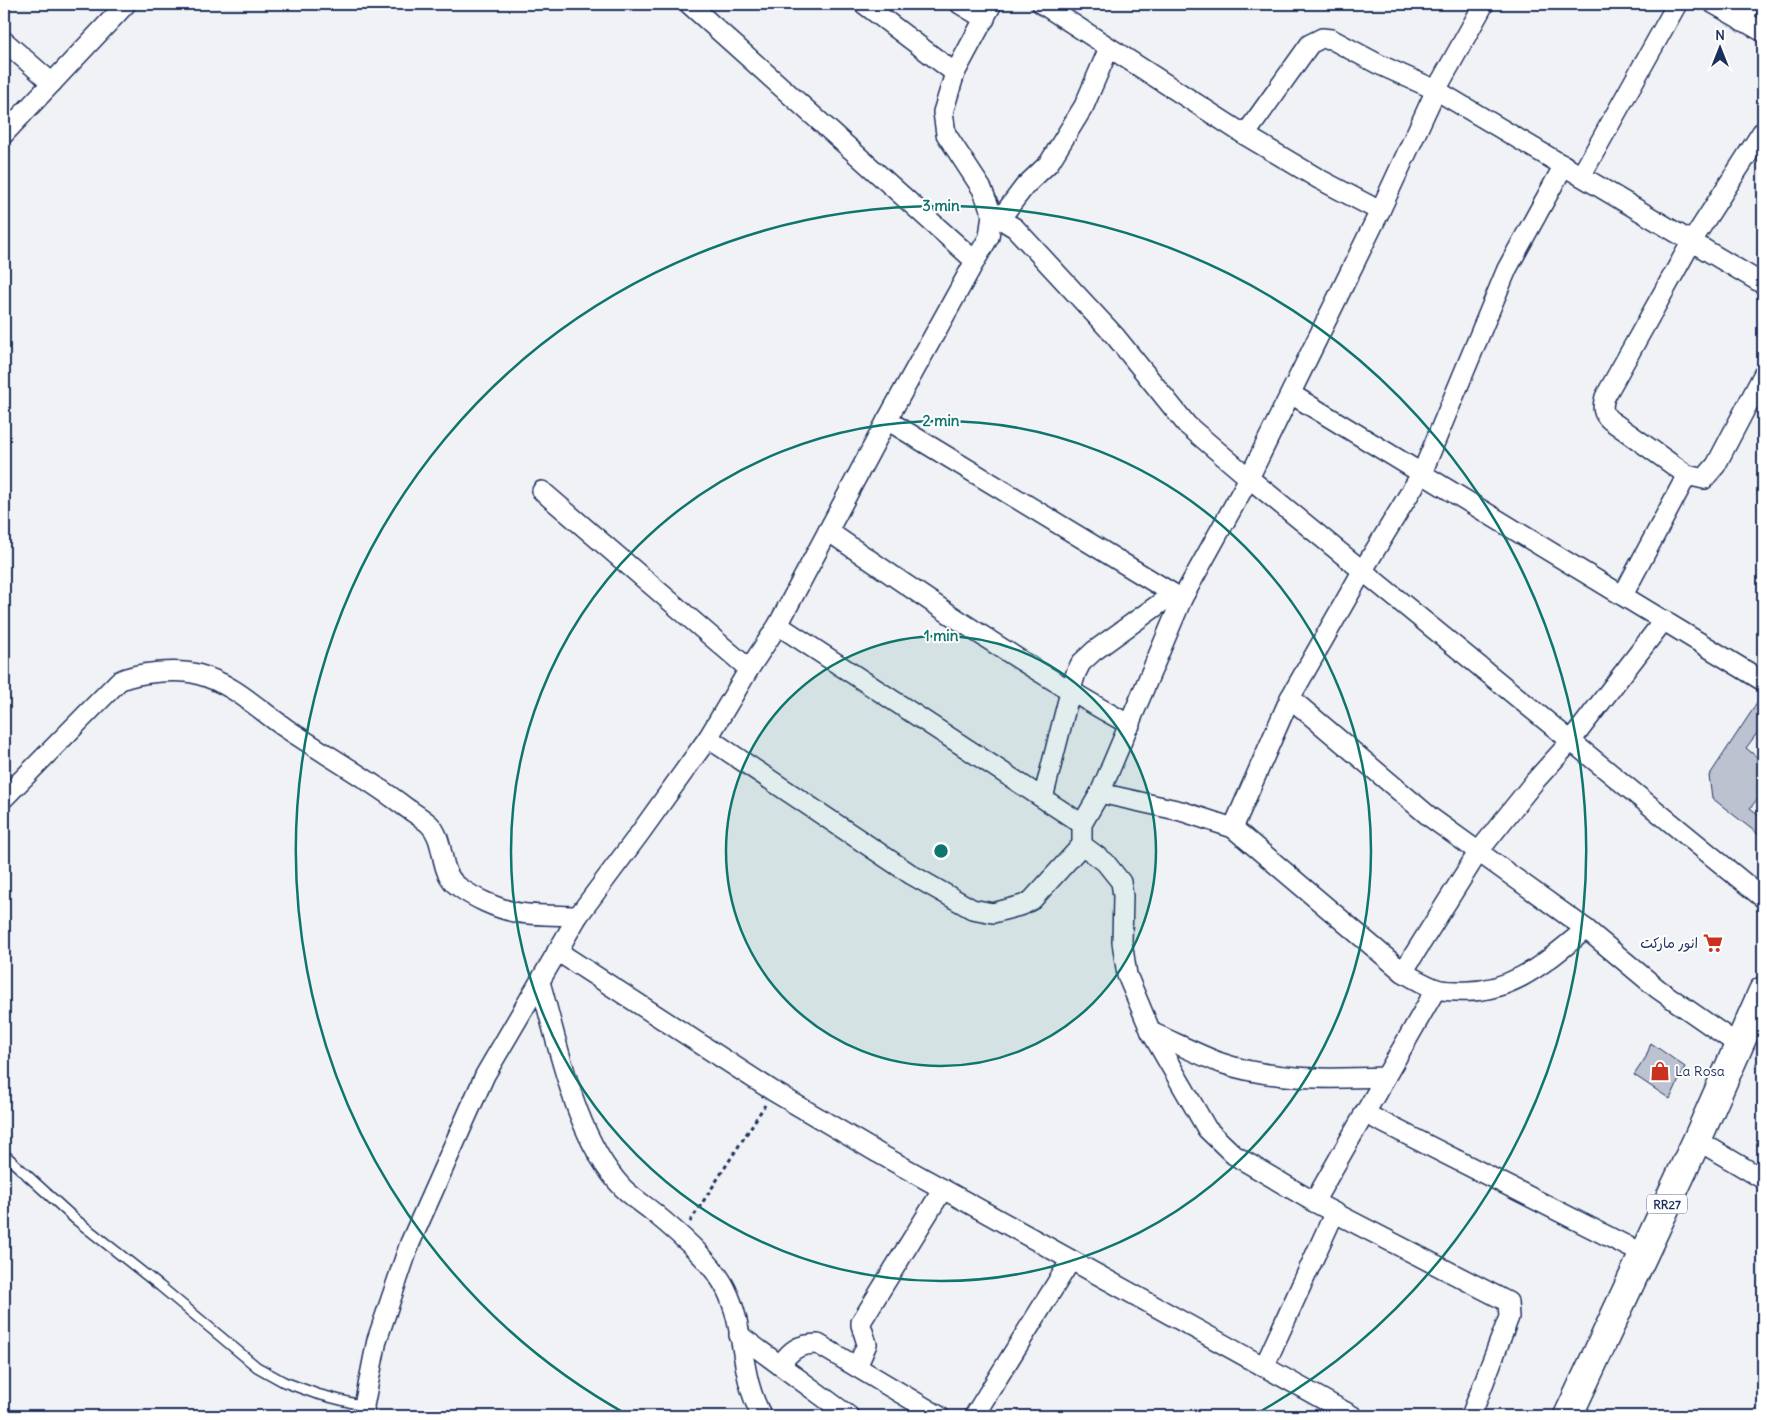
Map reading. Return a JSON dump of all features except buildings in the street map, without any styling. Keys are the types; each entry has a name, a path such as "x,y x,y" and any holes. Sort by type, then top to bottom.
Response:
{"highway":[{"name":"RR27","path":"1568,1416 1697,1140 1763,991"}],"street":[{"path":"4,134 126,4"},
{"path":"689,4 975,261"},
{"path":"865,4 956,73"},
{"path":"960,4 988,12 956,73 944,112 946,134 982,189 996,216 1015,228 1115,336 1187,425 1249,478 1763,898"},
{"path":"1042,4 1244,135 1319,179 1380,211"},
{"path":"708,738 912,875 972,909 993,913 1023,905 1032,900 1082,845 1082,824 1100,793 1130,725 1178,597 1249,478 1380,211 1436,90 1484,4"},
{"path":"1581,176 1678,4"},
{"path":"1714,4 1746,12 1763,32"},
{"path":"1244,135 1310,44 1322,38 1336,41 1378,64 1436,90 1763,284"},
{"path":"4,41 52,83"},
{"path":"364,1411 377,1340 410,1243 486,1075 578,916 708,738 748,669 778,625 887,420 989,237 996,216 1049,163 1084,106 1109,48"},
{"path":"1762,132 1692,241 1602,405 1603,411 1610,420 1687,475 1704,479 1713,470 1763,375"},
{"path":"1234,828 1290,698 1363,570 1422,473 1507,269 1564,165"},
{"path":"1291,394 1763,681"},
{"path":"887,420 1178,597"},
{"path":"1623,595 1687,475"},
{"path":"542,491 748,669"},
{"path":"828,531 941,610 1070,692 1130,725"},
{"path":"1043,798 1070,692 1076,673 1086,657 1178,597"},
{"path":"1403,972 1479,851 1535,781 1571,741 1664,620"},
{"path":"778,625 1082,824"},
{"path":"4,798 119,681 141,674 196,674 216,680 240,692 287,728 388,794 430,825 438,840 444,868 457,887 514,912 578,916"},
{"path":"1290,698 1430,816 1586,929 1658,989 1740,1046"},
{"path":"1100,793 1180,810 1234,828 1403,972 1436,989 1471,992 1491,989 1517,980 1541,966 1586,929"},
{"path":"1082,845 1105,862 1121,882 1122,942 1127,975 1151,1032 1207,1130 1234,1155 1334,1214 1508,1302 1508,1317 1471,1416"},
{"path":"557,951 773,1091 878,1153 1352,1416"},
{"path":"540,982 573,1095 592,1143 608,1170 624,1189 711,1266 726,1288 734,1312 752,1396 762,1416"},
{"path":"1314,1202 1436,989"},
{"path":"1151,1032 1222,1063 1246,1069 1293,1077 1326,1079 1385,1077"},
{"path":"1364,1113 1643,1254"},
{"path":"1697,1140 1763,1179"},
{"path":"857,1367 867,1344 861,1322 943,1189"},
{"path":"1264,1367 1334,1214"},
{"path":"974,1416 1071,1260"},
{"path":"739,1335 849,1416"},
{"path":"780,1365 790,1352 801,1346 818,1344 939,1416"}],"lane":[{"path":"4,1154 75,1219 160,1286 257,1367 284,1382 364,1411"}],"path":[{"path":"680,1237 773,1091"}],"place":[{"name":"انور ماركت","path":"1713,943"},
{"name":"La Rosa","path":"1660,1071"}]}
